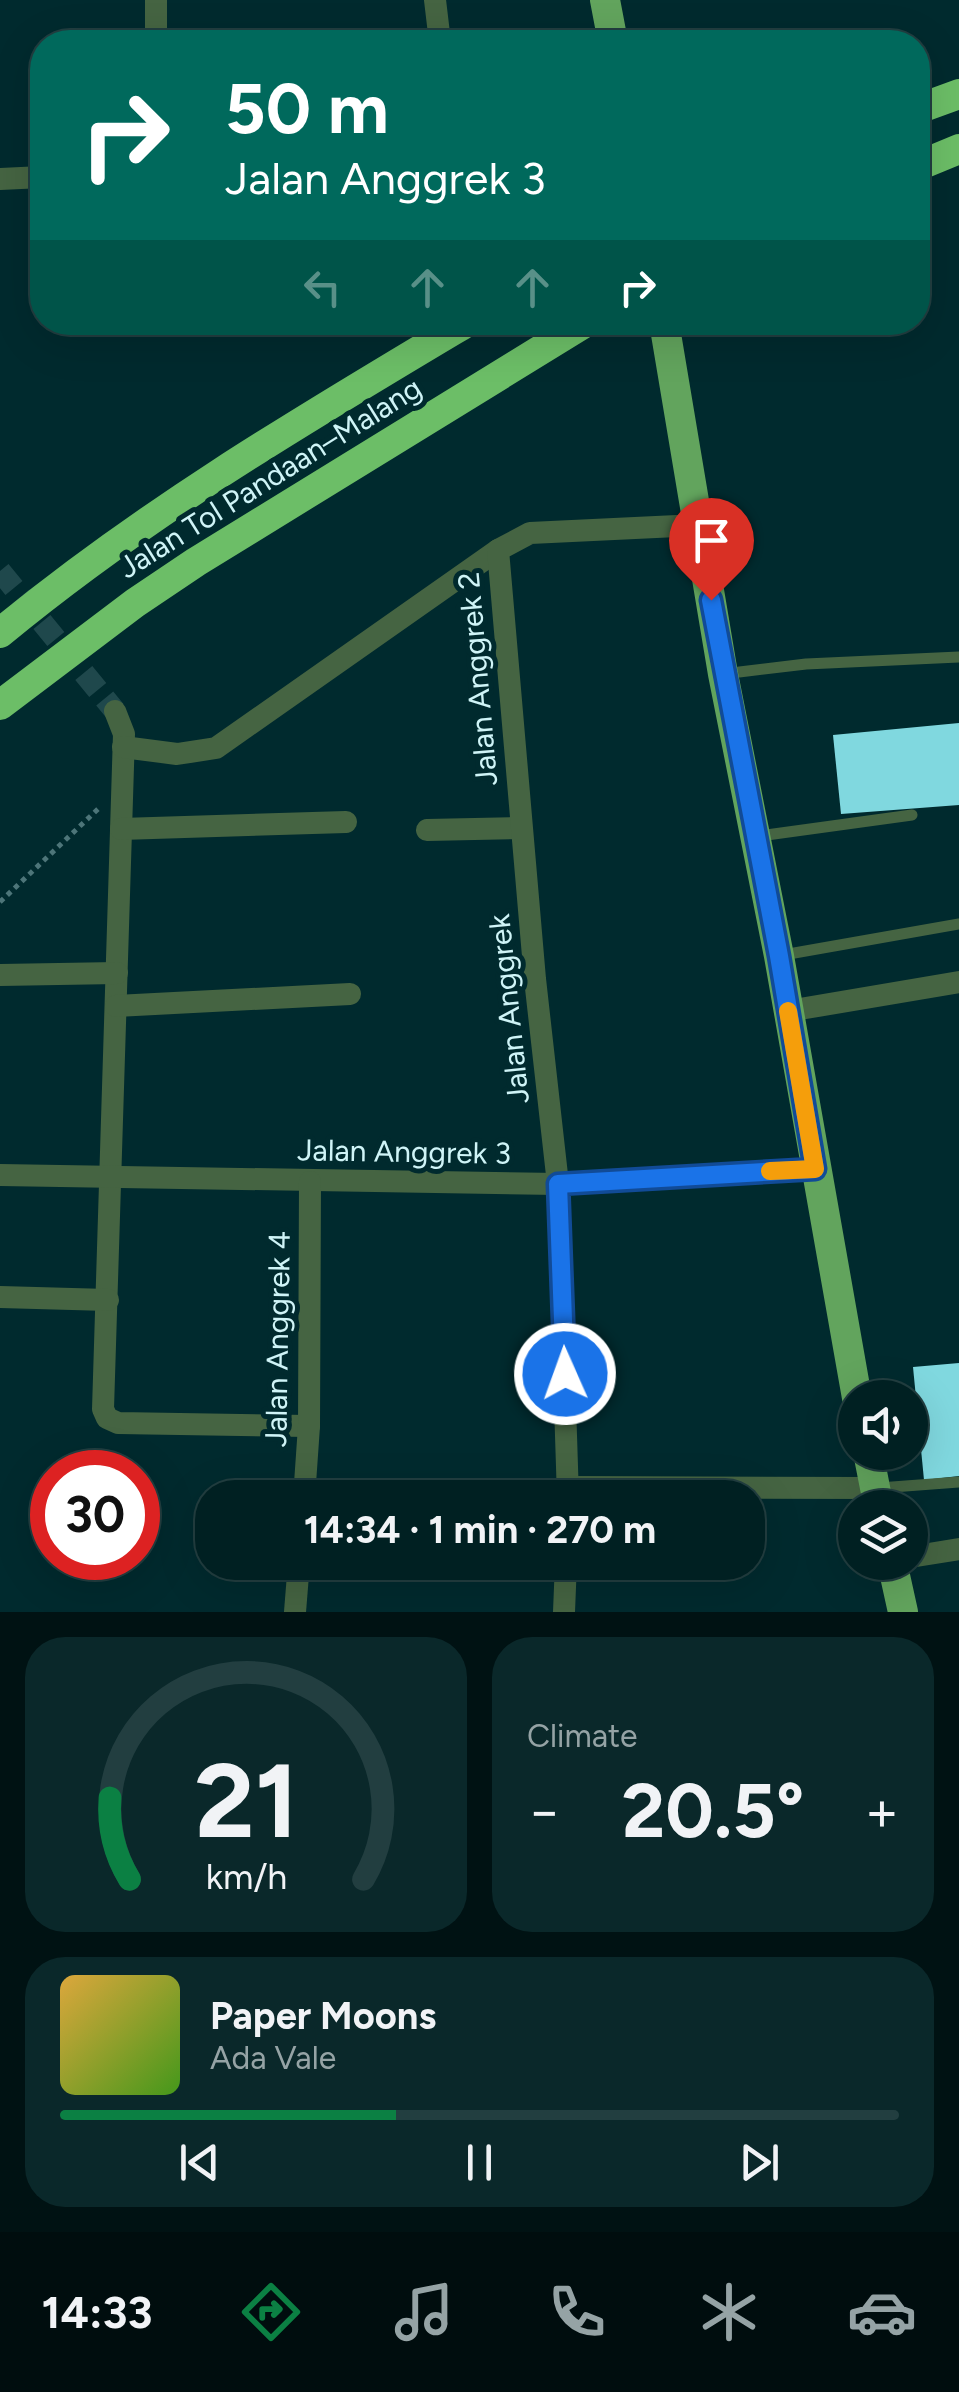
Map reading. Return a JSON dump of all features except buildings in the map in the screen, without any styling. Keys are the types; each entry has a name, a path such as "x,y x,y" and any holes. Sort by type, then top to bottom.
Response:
{"highway":[{"path":"930,105 959,94"},
{"path":"930,161 959,149"},
{"name":"Jalan Tol Pandaan–Malang","path":"0,632 74,571 247,454 446,335"},
{"name":"Jalan Tol Pandaan–Malang","path":"0,705 196,562 565,335"}],"main road":[{"path":"605,0 611,30"},
{"path":"666,335 724,674 855,1380"},
{"path":"896,1580 902,1612"}],"street":[{"path":"156,0 156,30"},
{"path":"435,0 439,30"},
{"path":"0,179 30,178"},
{"name":"Jalan Anggrek 2","path":"520,828 498,550 530,533 698,525"},
{"path":"123,748 177,754 216,748 498,550"},
{"path":"116,711 122,723 123,748 104,1409 108,1418 118,1423 309,1426"},
{"path":"120,829 346,822"},
{"path":"428,830 520,828"},
{"name":"Jalan Anggrek","path":"520,828 558,1184 568,1480"},
{"path":"0,975 117,973"},
{"path":"788,1011 959,982"},
{"path":"116,1006 350,994"},
{"name":"Jalan Anggrek 3","path":"0,1175 558,1184 815,1169"},
{"name":"Jalan Anggrek 4","path":"305,1480 310,1182"},
{"path":"0,1298 108,1300"},
{"path":"765,1496 838,1497"},
{"path":"928,1554 959,1548"},
{"path":"296,1612 298,1580"},
{"path":"564,1612 565,1580"}],"lane":[{"path":"724,674 806,664 959,657"},
{"path":"755,836 912,816"},
{"path":"779,956 959,924"},
{"path":"918,1490 959,1482"}],"path":[{"path":"0,902 122,786"}],"tunnel":[{"path":"0,571 115,711"}],"slow traffic":[{"path":"770,1171 815,1169 788,1011"}],"route":[{"path":"565,1374 558,1184 815,1169 711,600"}]}
